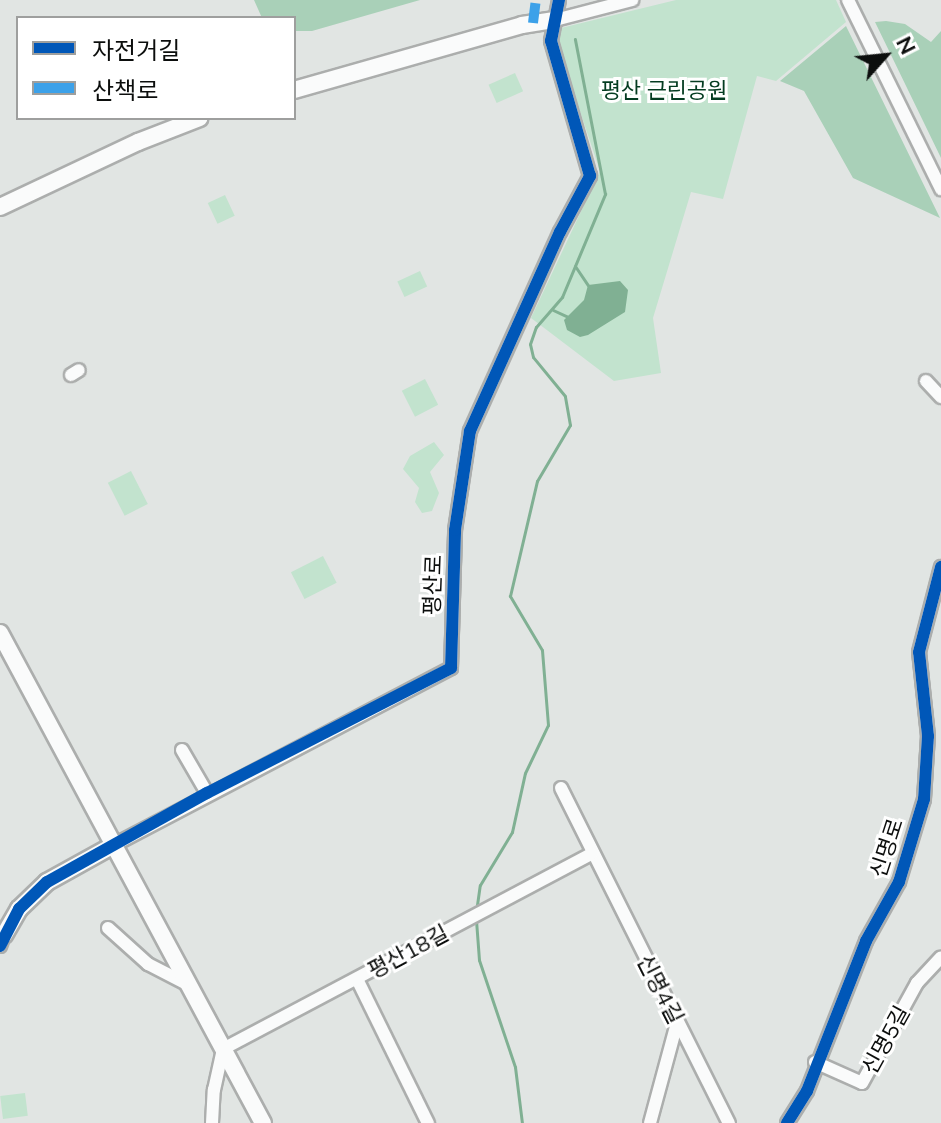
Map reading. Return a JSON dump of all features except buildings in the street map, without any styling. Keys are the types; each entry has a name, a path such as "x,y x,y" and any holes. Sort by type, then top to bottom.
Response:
{"street":[{"name":"평산로","path":"2,941 19,909 47,882 207,793 451,668 455,530 470,431 560,232 590,176 551,41 559,0"},
{"path":"296,89 522,25 555,20 632,0"},
{"path":"848,0 941,189"},
{"path":"0,207 127,147 195,120"},
{"path":"926,381 941,397"},
{"name":"신명로","path":"787,1123 807,1091 815,1062 866,941 899,882 924,799 928,736 919,652 941,567"},
{"path":"1,638 263,1123"},
{"path":"182,750 207,793"},
{"name":"신명4길","path":"561,788 729,1123"},
{"name":"평산18길","path":"223,1049 592,854"},
{"path":"108,928 148,964 187,984"},
{"name":"신명5길","path":"815,1062 862,1083 917,983 941,957"},
{"path":"357,979 428,1123"},
{"path":"650,1123 677,1023"},
{"path":"212,1123 214,1090 223,1049"}],"green space":[{"name":"평산 근린공원","path":"676,0 836,0 846,22 776,81 757,76 723,199 691,192 653,318 661,373 614,381 531,318 600,171 556,40 561,28"},
{"path":"515,73 523,91 497,103 489,85"},
{"path":"225,195 235,216 218,224 208,203"},
{"path":"420,271 427,286 405,297 397,282"},
{"path":"425,379 438,405 415,417 402,391"},
{"path":"434,442 444,455 430,472 439,493 432,511 422,513 415,502 419,488 403,469 410,456"},
{"path":"131,471 148,504 125,516 108,483"},
{"path":"323,556 337,583 305,599 291,572"},
{"path":"25,1093 28,1116 3,1119 0,1096"}],"shaded area":[{"path":"254,0 420,0 312,31 296,31 296,16 261,16"},
{"path":"875,22 905,24 931,42 941,31 941,158"},
{"path":"846,26 940,218 853,178 804,91 780,81"},
{"path":"620,281 628,290 625,312 588,335 580,337 567,330 564,320 584,300 588,285"}],"waterway":[{"path":"476,912 480,885 512,832 525,773 548,725 542,650 510,596 537,481 570,425 565,396 533,357 530,344 536,327 562,297 605,194 575,39"},
{"path":"575,266 588,285"},
{"path":"553,310 568,317"},
{"path":"476,920 479,960 515,1067 522,1123"}],"marked path":[{"path":"533,23 536,0"}],"cycle path":[{"path":"0,946 19,909 47,882 207,793 451,668 455,530 470,431 560,232 590,176 551,41 559,0"},
{"path":"787,1123 807,1091 866,941 899,882 924,799 928,736 919,652 941,567"}]}
